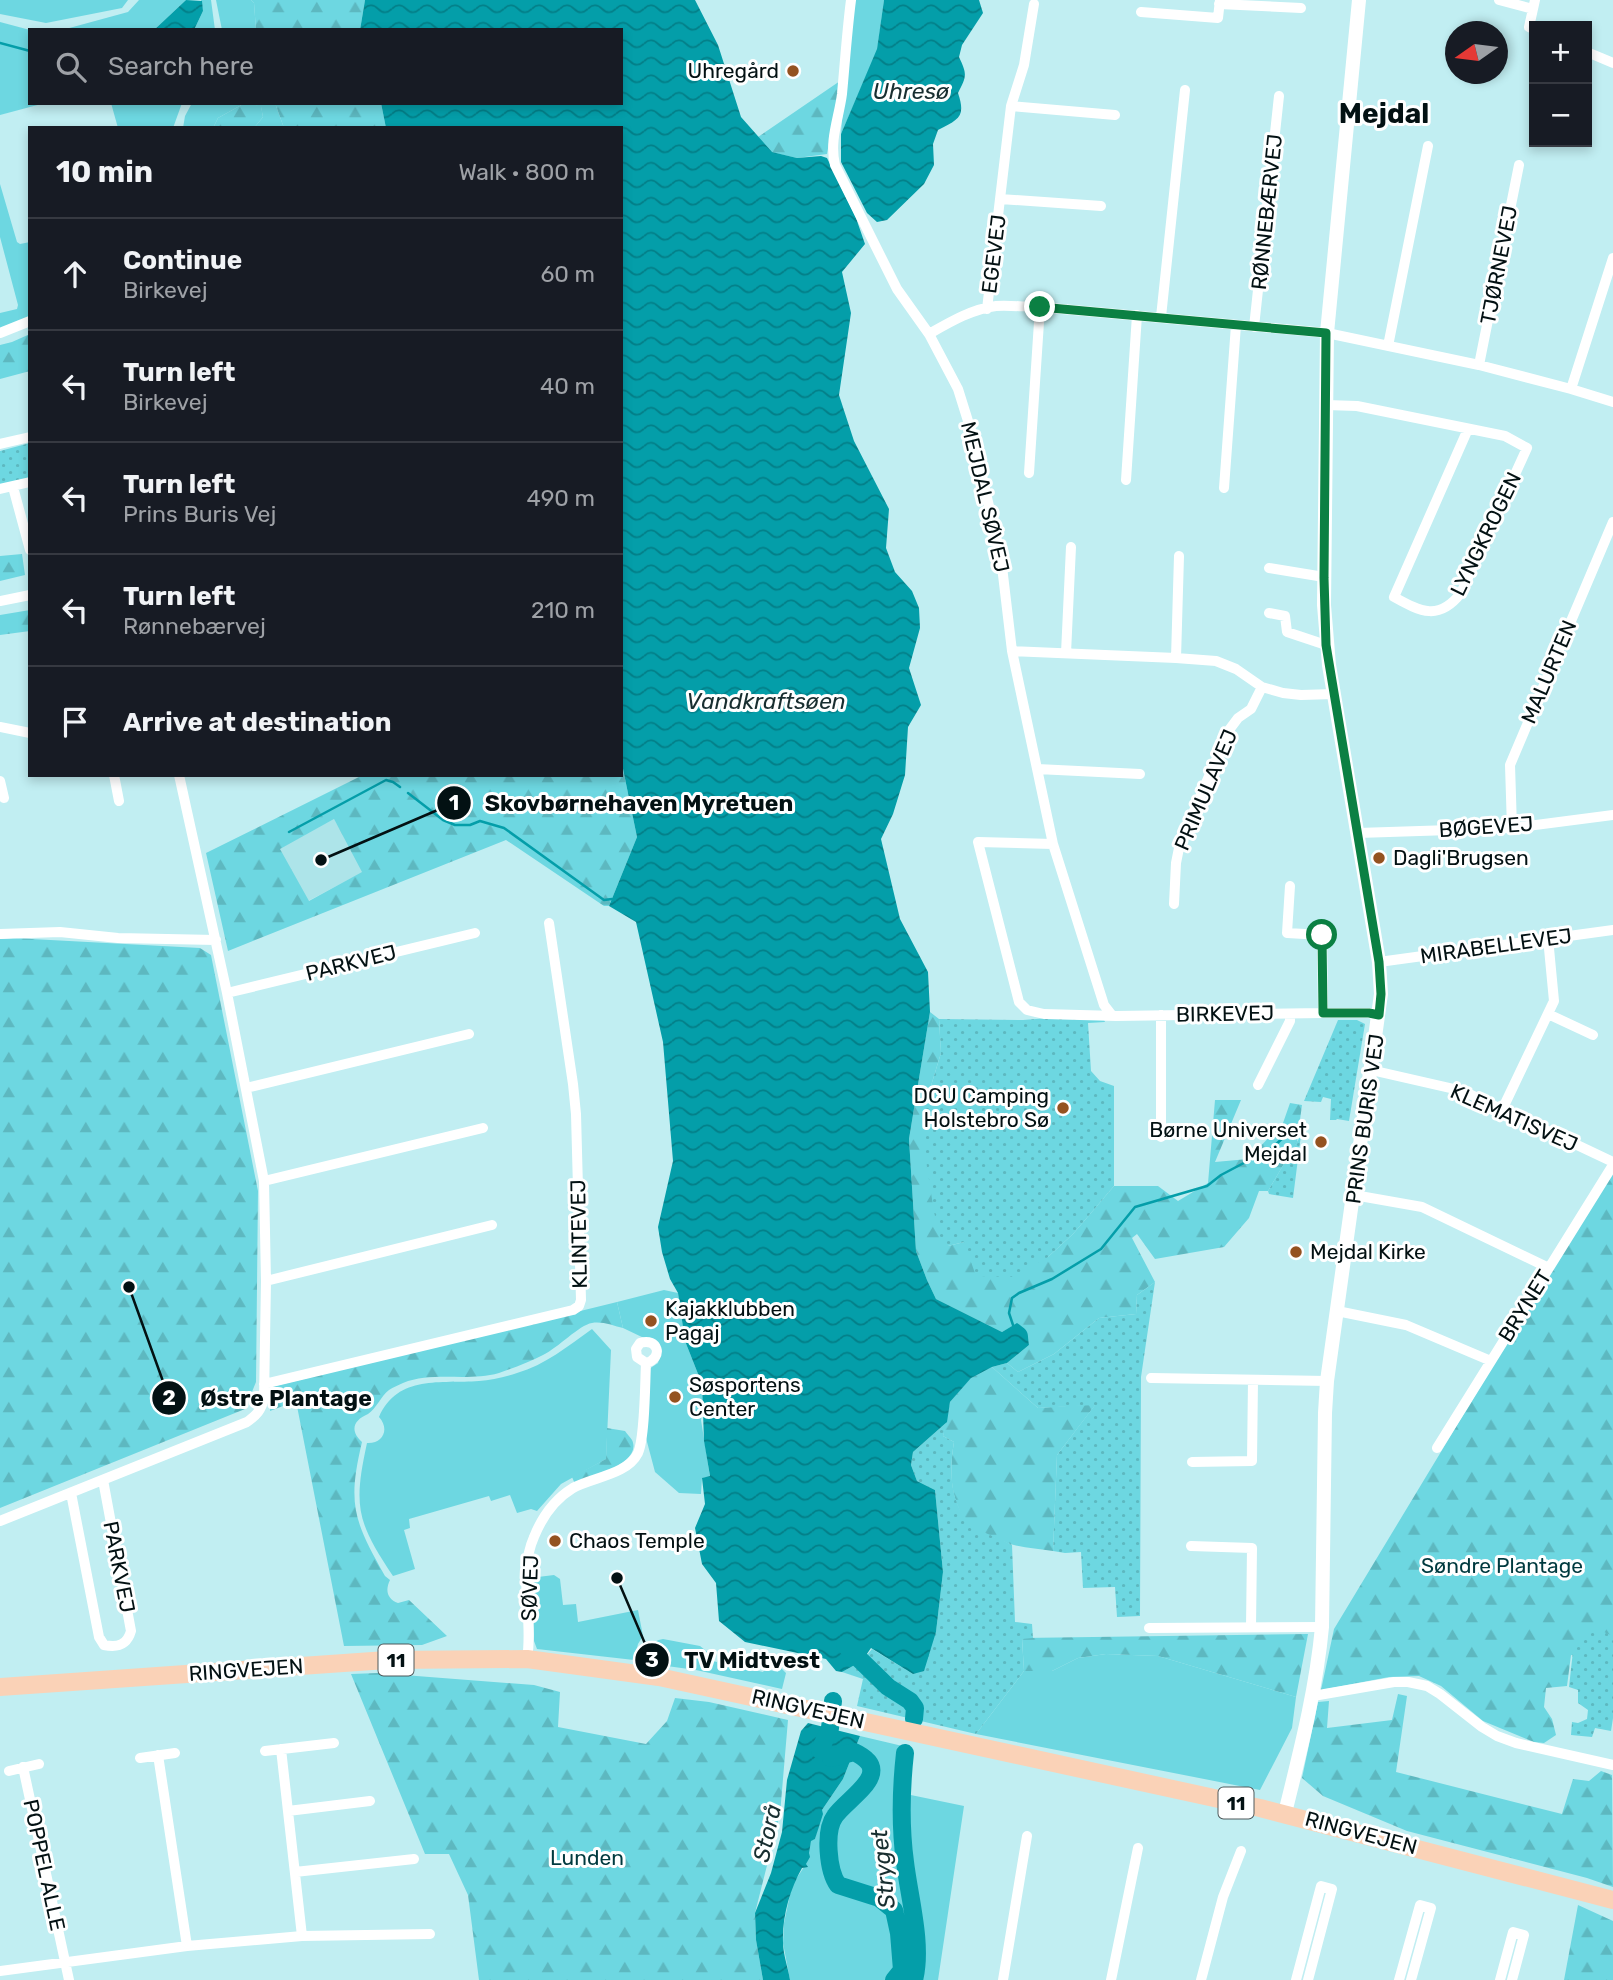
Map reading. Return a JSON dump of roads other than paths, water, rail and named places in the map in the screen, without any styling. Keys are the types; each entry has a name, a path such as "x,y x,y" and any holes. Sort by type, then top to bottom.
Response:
{"main road":[{"name":"RINGVEJEN","path":"0,1687 387,1660 527,1658 659,1677 1285,1814 1608,1900"}],"street":[{"name":"MEJDAL SØVEJ","path":"850,0 841,96 832,143 835,165 897,289 929,334 958,389 974,436 1001,558 1012,651 1053,844 1104,1005 1111,1014"},
{"name":"PRINS BURIS VEJ","path":"1285,1814 1313,1696 1322,1627 1327,1381 1381,994 1379,962 1326,645 1324,578 1326,333 1359,0"},
{"path":"1499,0 1534,5"},
{"path":"1141,12 1218,19 1220,2 1301,8"},
{"name":"EGEVEJ","path":"987,309 1011,106 1024,65 1034,4"},
{"path":"1592,54 1613,63"},
{"path":"1161,317 1185,90"},
{"name":"RØNNEBÆRVEJ","path":"1254,327 1279,96"},
{"path":"1011,106 1115,115"},
{"path":"1388,346 1427,146"},
{"name":"TJØRNEVEJ","path":"1479,365 1518,164"},
{"name":"EGEVEJ","path":"1000,199 1101,206"},
{"path":"1571,389 1613,258"},
{"path":"929,334 951,321 996,306 1040,307 1326,333 1479,365 1613,402"},
{"path":"1029,473 1040,307"},
{"path":"1126,480 1137,315"},
{"path":"0,333 28,322"},
{"path":"1224,488 1236,325"},
{"name":"LYNGKROGEN","path":"1326,405 1357,406 1505,436 1527,448 1461,593 1451,606 1426,612 1394,597 1468,429"},
{"path":"0,444 28,437"},
{"path":"0,489 28,483"},
{"path":"13,487 28,543"},
{"name":"MALURTEN","path":"1513,828 1510,765 1613,522"},
{"path":"1066,653 1071,547"},
{"path":"1176,658 1179,556"},
{"path":"1269,568 1324,578"},
{"path":"0,601 28,595"},
{"path":"1269,612 1285,616 1287,632 1326,645"},
{"path":"1012,651 1216,662 1236,669 1262,687 1283,693 1334,694"},
{"name":"PRIMULAVEJ","path":"1174,904 1180,843 1229,730 1238,718 1251,709 1262,687"},
{"path":"0,727 28,733"},
{"path":"1037,769 1140,774"},
{"path":"114,777 119,801"},
{"path":"0,1521 247,1422 261,1409 266,1281 264,1181 180,777"},
{"path":"0,781 4,798"},
{"name":"BØGEVEJ","path":"1358,833 1513,828 1613,814"},
{"name":"BIRKEVEJ","path":"1053,844 978,842 1019,1002 1027,1010 1044,1014 1379,1015"},
{"path":"1290,886 1287,933 1322,935 1323,1013"},
{"name":"KLINTEVEJ","path":"264,1384 573,1310 579,1306 576,1114 549,923"},
{"name":"MIRABELLEVEJ","path":"1379,962 1613,930"},
{"path":"0,934 60,932 118,938 216,940"},
{"name":"PARKVEJ","path":"227,993 475,933"},
{"path":"1502,1110 1554,1001 1548,939"},
{"name":"BIRKEVEJ","path":"1258,1085 1290,1020 1290,1014"},
{"path":"1548,1014 1593,1035"},
{"name":"BIRKEVEJ","path":"1161,1015 1161,1137"},
{"path":"246,1088 469,1034"},
{"name":"KLEMATISVEJ","path":"1371,1070 1464,1091 1613,1163"},
{"path":"264,1181 483,1128"},
{"name":"BRYNET","path":"1437,1448 1613,1163"},
{"path":"1354,1195 1422,1207 1549,1268"},
{"path":"266,1281 492,1225"},
{"path":"1337,1311 1406,1325 1491,1361"},
{"name":"SØVEJ","path":"527,1658 527,1561 533,1538 551,1506 563,1496 574,1488 618,1470 638,1454 646,1363"},
{"path":"1151,1378 1327,1381"},
{"path":"1192,1462 1252,1461 1253,1380"},
{"name":"PARKVEJ","path":"71,1493 99,1637 104,1645 122,1645 131,1631 103,1480"},
{"path":"1191,1546 1252,1548 1251,1627"},
{"path":"1149,1628 1322,1627"},
{"path":"1313,1696 1394,1682 1427,1686 1497,1735 1516,1743 1613,1765"},
{"path":"265,1751 334,1744"},
{"path":"281,1749 302,1936"},
{"path":"140,1758 175,1753"},
{"path":"158,1755 187,1946"},
{"path":"9,1771 39,1764"},
{"name":"POPPEL ALLE","path":"23,1767 66,1962"},
{"path":"288,1811 370,1801"},
{"path":"1003,1980 1027,1836"},
{"path":"1111,1980 1138,1848"},
{"path":"1201,1980 1223,1897 1241,1851"},
{"path":"295,1872 414,1859"},
{"path":"1296,1980 1321,1886 1332,1889 1308,1980"},
{"path":"1399,1980 1420,1905 1431,1908 1411,1980"},
{"path":"1500,1980 1513,1932 1524,1936 1512,1980"},
{"name":"POPPEL ALLE","path":"0,1971 187,1946 302,1936 430,1934"},
{"path":"66,1962 69,1980"}],"water":[{"path":"186,0 202,1 203,11 195,28 156,28"},
{"name":"Vandkraftsøen","path":"365,0 695,0 718,45 741,117 772,152 797,158 827,158 856,218 865,244 842,272 851,313 839,395 854,441 889,509 886,548 895,572 912,591 919,608 920,628 909,668 921,705 908,727 905,775 893,814 881,839 900,919 928,972 930,1012 909,1139 916,1251 936,1299 1002,1332 1017,1323 1027,1332 1029,1345 1007,1363 971,1378 950,1402 947,1422 913,1452 911,1465 917,1481 935,1490 943,1572 936,1632 924,1671 913,1674 871,1648 862,1661 842,1672 836,1671 826,1659 745,1642 719,1621 716,1583 702,1564 695,1528 705,1504 702,1478 710,1476 704,1441 702,1384 685,1341 678,1293 670,1279 658,1227 673,1161 663,1042 636,922 609,906 637,837 623,769 623,126 386,126 381,105 623,105 623,28 360,28"},
{"name":"Uhresø","path":"884,0 979,0 983,13 962,45 959,57 965,75 958,93 961,107 959,116 938,130 933,144 934,165 924,184 887,220 877,222 867,213 841,162 841,134 877,49"},
{"path":"808,1723 860,1736 843,1779 822,1810 815,1839 811,1841 810,1857 806,1864 808,1867 802,1868 788,1903 783,1942 790,1980 763,1980 756,1940 755,1913 771,1873 782,1832 787,1780 801,1731"}],"waterway":[{"path":"0,43 28,50"},
{"path":"289,832 386,780 400,787"},
{"path":"408,793 443,820 455,825 470,825 480,821 504,828 604,900 612,899"},
{"path":"1013,1325 1009,1313 1012,1298 1052,1279 1101,1249 1135,1207 1207,1186 1221,1175 1272,1148 1291,1126"},
{"path":"845,1645 888,1687 910,1701 915,1708 914,1719"},
{"name":"Storå","path":"820,1750 830,1728 833,1701"},
{"name":"Stryget","path":"831,1758 854,1752 866,1760 871,1768 866,1784 835,1816 829,1831 829,1851 838,1885 879,1898 894,1910 902,1970 894,1980"},
{"name":"Stryget","path":"905,1753 902,1821 916,1937 914,1980"}],"place":[{"name":"Uhregård","path":"793,71"},
{"name":"Dagli'Brugsen","path":"1379,858"},
{"name":"Skovbørnehaven Myretuen","path":"321,860"},
{"name":"DCU Camping Holstebro Sø","path":"1063,1108"},
{"name":"Børne Universet Mejdal","path":"1321,1142"},
{"name":"Mejdal Kirke","path":"1296,1252"},
{"name":"Østre Plantage","path":"129,1287"},
{"name":"Kajakklubben Pagaj","path":"651,1321"},
{"name":"Søsportens Center","path":"675,1397"},
{"name":"Chaos Temple","path":"555,1541"},
{"name":"TV Midtvest","path":"617,1578"}],"district":[{"name":"Mejdal","path":"1384,113"}],"park label":[{"name":"Søndre Plantage","path":"1502,1566"},
{"name":"Lunden","path":"587,1858"}]}
